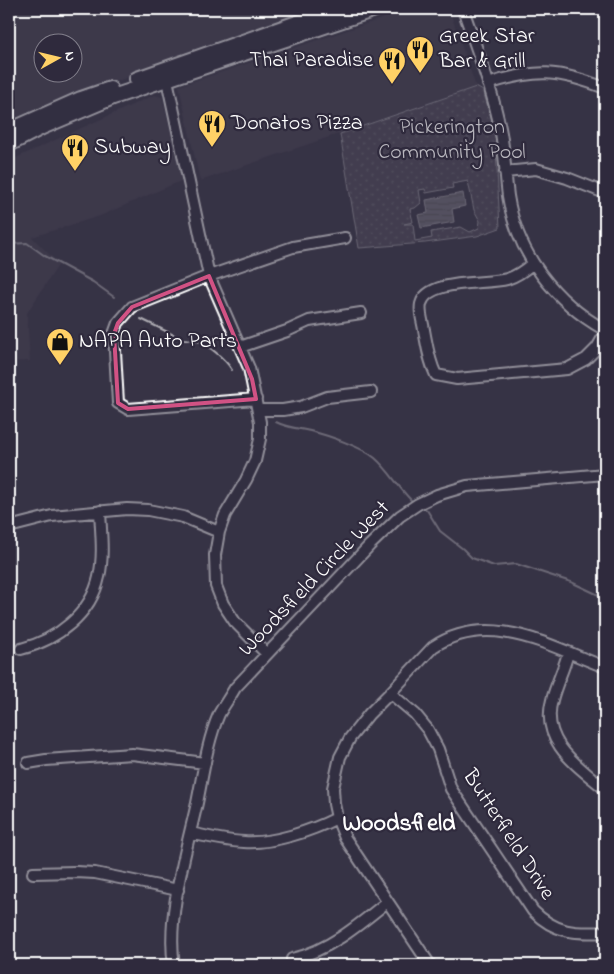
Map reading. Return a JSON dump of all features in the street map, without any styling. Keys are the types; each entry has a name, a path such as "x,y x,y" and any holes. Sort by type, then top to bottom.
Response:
{"highway":[{"path":"9,131 81,99 336,9"},
{"path":"9,144 75,112 166,77 375,9"}],"street":[{"path":"462,9 488,84 500,129 510,206 523,246 533,263 561,297 576,311 605,330"},
{"path":"488,84 518,75 539,72 570,76 605,88"},
{"path":"166,77 209,276 249,368 261,431 255,461 225,515 219,532 214,566 216,586 219,596 235,622 267,654"},
{"path":"505,172 536,169 567,178 605,193"},
{"path":"345,238 293,247 209,276 132,307 118,323 114,334 118,403 128,410 257,405 283,410 301,407 327,397 372,392"},
{"path":"533,263 506,279 444,286 434,289 426,295 421,302 421,314 432,366 436,375 457,379 567,369 586,359 597,348 605,334"},
{"path":"240,347 287,331 309,321 361,313"},
{"name":"Woodsfield Circle West","path":"174,965 171,941 178,890 190,833 214,728 236,688 375,540 400,516 418,504 437,495 467,486 605,474"},
{"path":"9,526 52,516 127,509 183,517 219,532"},
{"path":"21,649 39,644 55,636 77,617 88,604 100,575 102,544 100,511"},
{"path":"430,965 356,856 345,838 337,818 333,788 344,747 369,714 433,647 441,642 470,632 481,630 512,633 605,667"},
{"path":"568,653 551,702 552,732 556,742 568,757 605,789"},
{"name":"Butterfield Drive","path":"390,693 415,714 428,730 438,749 451,789 533,911 548,924 558,929 578,933 605,932"},
{"path":"28,763 55,759 132,754 206,763"},
{"path":"190,833 224,840 255,842 306,832 337,818"},
{"path":"33,873 95,873 178,890"},
{"path":"292,959 312,953 326,946 387,902"}],"highlighted area":[{"path":"209,276 252,379 256,399 128,409 118,403 114,334 118,323 132,307"}],"shaded area":[{"path":"9,9 318,9 9,120"},
{"path":"411,9 449,9 476,87 200,181 179,86"},
{"path":"154,95 162,97 183,180 100,216 32,237 59,264 27,313 30,361 9,362 9,161"},
{"path":"463,193 465,206 452,209 454,222 421,228 418,215 428,213 426,200"}],"green space":[{"name":"Pickerington Community Pool","path":"476,87 483,91 495,130 500,228 477,236 425,243 359,248 340,134","holes":["468,181 474,210 480,221 479,228 470,232 461,227 431,232 432,238 415,241 413,224 404,224 413,222 410,209 415,208 421,203 419,190 425,189 426,193 453,188 452,184"]}],"waterway":[{"path":"9,244 27,243 45,256 93,282 114,297"},
{"path":"141,319 182,339 199,341 221,357 232,370"},
{"path":"276,422 335,438 369,454 385,468 411,500"},
{"path":"422,507 427,510 440,531 472,558 494,566 516,564 571,582 605,598"}],"place":[{"name":"Greek Star Bar & Grill","path":"420,74"},
{"name":"Thai Paradise","path":"392,85"},
{"name":"Donatos Pizza","path":"212,148"},
{"name":"Subway","path":"75,172"},
{"name":"NAPA Auto Parts","path":"60,366"}],"district":[{"name":"Woodsfield","path":"399,824"}]}
